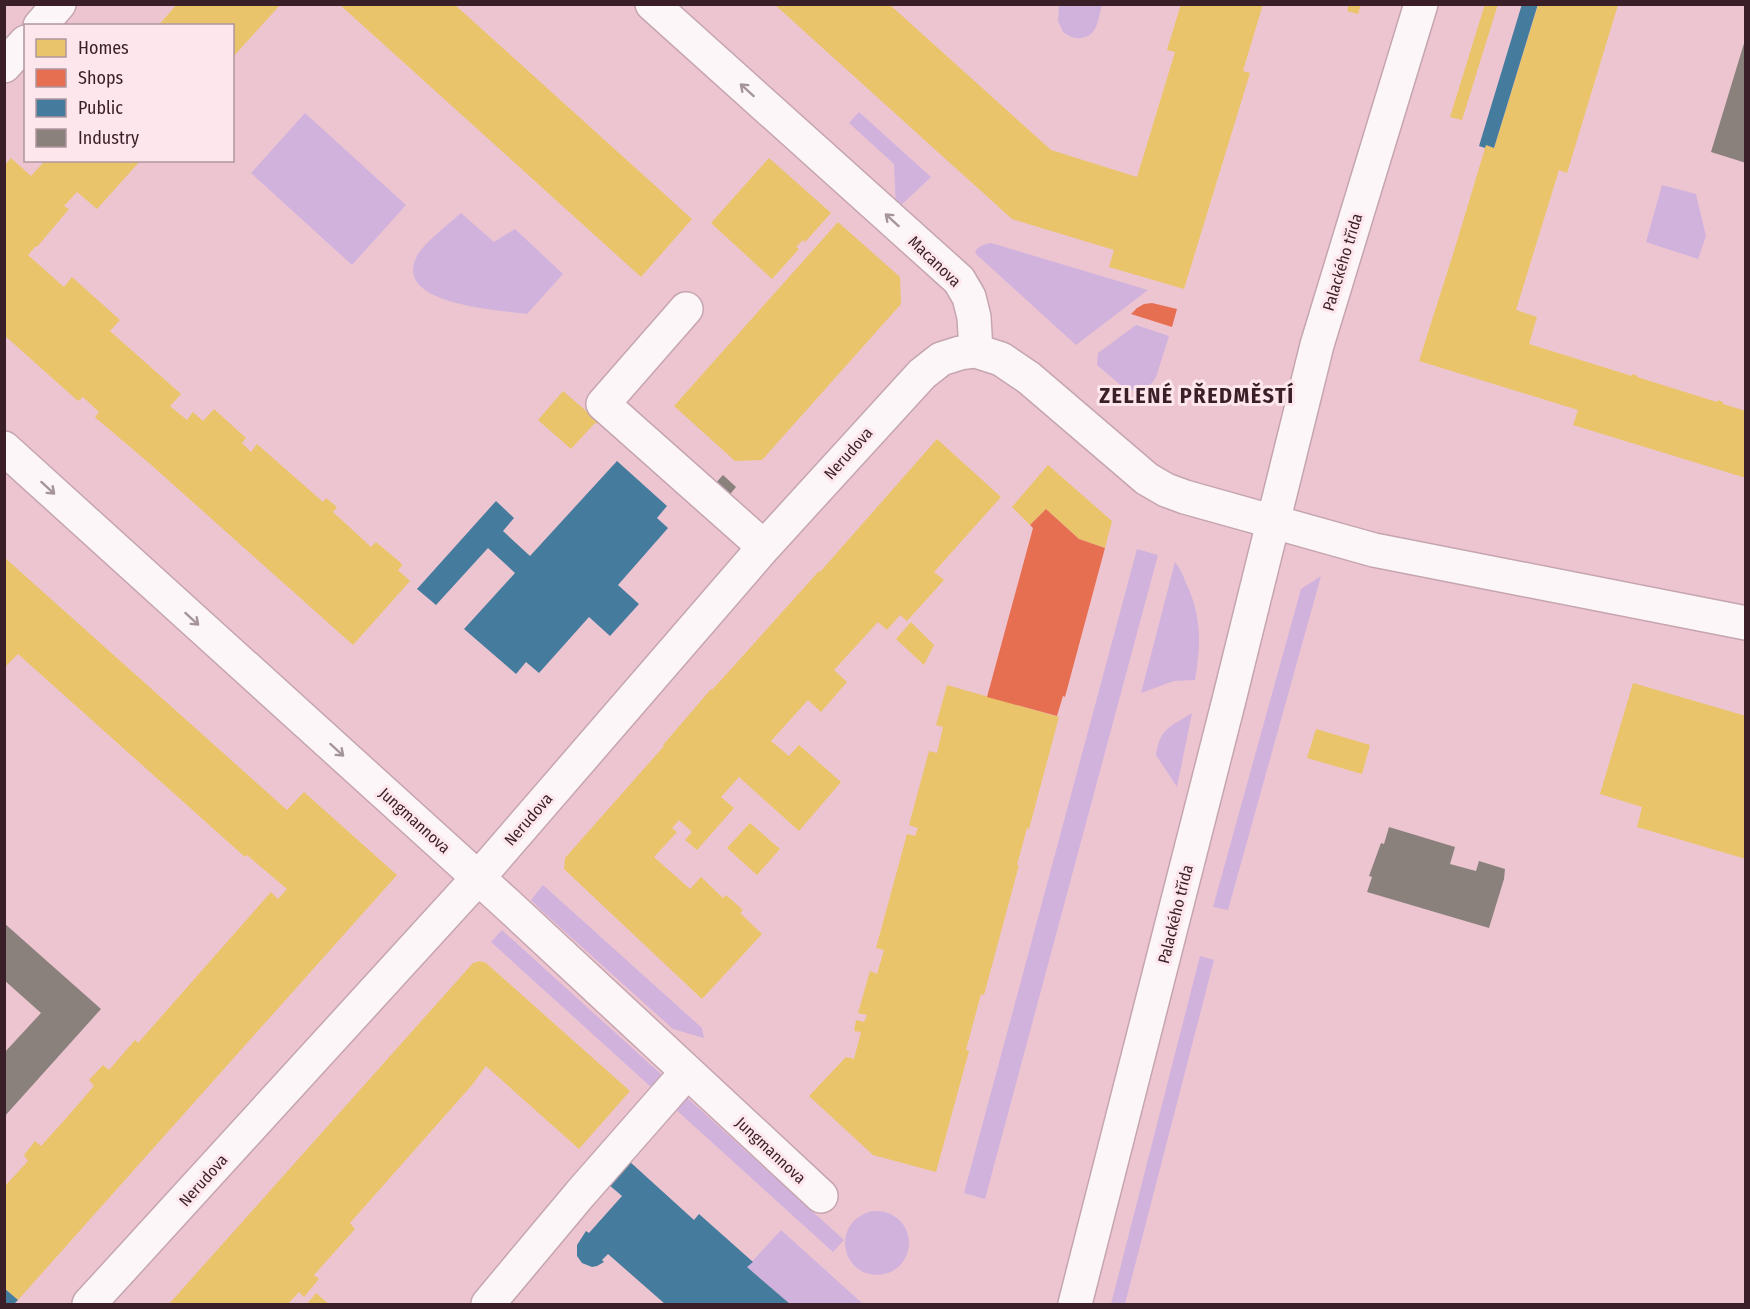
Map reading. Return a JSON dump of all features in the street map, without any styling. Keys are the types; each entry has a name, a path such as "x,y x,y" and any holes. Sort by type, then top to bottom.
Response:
{"street":[{"path":"42,24 59,4"},
{"name":"Macanova","path":"652,4 958,280 969,297 974,317 976,351"},
{"name":"Palackého třída","path":"1075,1305 1317,345 1421,4"},
{"path":"4,66 24,44"},
{"path":"686,309 603,404 764,547"},
{"path":"976,351 1001,359 1020,370 1147,479 1166,490 1185,497 1374,550 1746,623"},
{"name":"Nerudova","path":"89,1305 478,878 764,547 922,374 941,359 976,351"},
{"name":"Jungmannova","path":"4,448 478,878 821,1196"},
{"path":"488,1305 580,1194 687,1072"}],"shaded area":[{"path":"1059,5 1102,5 1098,21 1091,34 1078,38 1063,32 1058,21"},
{"path":"859,112 931,177 896,210 894,164 849,123"},
{"path":"305,113 406,205 352,265 251,173"},
{"path":"1662,185 1696,194 1706,236 1698,259 1646,242"},
{"path":"461,213 494,242 515,229 563,274 527,314 453,302 434,295 420,286 413,274 419,252"},
{"path":"991,243 1148,290 1076,345 977,255 975,251 977,249"},
{"path":"1136,325 1169,336 1152,383 1143,389 1132,390 1123,387 1097,365 1098,353"},
{"path":"1137,549 1158,555 985,1199 964,1193"},
{"path":"1175,562 1195,607 1199,643 1195,680 1174,681 1141,693"},
{"path":"1321,576 1228,910 1213,907 1301,589"},
{"path":"1192,713 1177,787 1156,755 1160,739 1167,729"},
{"path":"543,885 702,1028 704,1038 673,1029 543,912 531,900"},
{"path":"502,930 844,1240 833,1252 491,942"},
{"path":"1200,956 1214,960 1125,1304 1111,1304"},
{"path":"877,1211 895,1217 903,1225 909,1243 903,1261 895,1269 877,1275 859,1269 851,1261 845,1243 851,1225 859,1217"},
{"path":"781,1230 863,1304 790,1304 747,1267"}],"building: Homes":[{"path":"177,4 281,4 234,56 234,24 160,24"},
{"path":"339,4 454,4 692,219 641,277"},
{"path":"774,4 889,4 1051,150 1137,177 1175,52 1167,50 1181,4 1263,4 1243,71 1250,73 1184,289 1109,267 1114,250 1012,219"},
{"path":"1349,4 1361,4 1358,14 1347,11"},
{"path":"1485,4 1498,4 1462,120 1450,117"},
{"path":"1538,5 1618,5 1567,173 1559,170 1516,310 1537,317 1529,344 1717,402 1718,400 1723,404 1746,411 1746,478 1573,425 1578,410 1419,361 1486,145 1494,148"},
{"path":"11,158 31,176 42,162 139,162 97,209 77,192 64,206 69,209 28,255 64,287 72,277 120,320 110,331 181,394 170,406 187,420 193,412 203,421 214,409 246,438 242,443 251,452 257,444 323,502 326,498 337,507 333,512 371,547 376,542 401,563 402,566 398,570 410,581 353,645 97,419 95,417 99,412 83,397 78,401 4,335 4,166"},
{"path":"769,158 831,213 805,242 803,240 796,247 799,249 772,279 711,223"},
{"path":"838,222 900,277 901,304 762,460 735,461 674,406"},
{"path":"563,391 599,422 595,423 571,449 538,420"},
{"path":"937,439 1001,497 934,572 944,580 907,621 900,615 887,630 878,622 834,670 847,682 821,712 808,700 771,741 789,756 799,745 841,782 799,831 739,777 721,797 734,808 697,850 685,840 692,832 679,820 672,828 677,832 654,857 690,889 701,877 723,898 726,895 743,910 740,913 762,934 702,999 564,869 565,858 711,689 820,572"},
{"path":"1048,465 1112,521 1105,548 1079,539 1046,509 1030,525 1012,507"},
{"path":"4,557 287,810 304,792 397,875 18,1300 4,1288 4,1187 28,1161 24,1155 35,1141 41,1146 68,1116 94,1086 89,1080 103,1065 109,1070 135,1040 138,1043 271,892 278,899 287,889 247,855 245,857 18,654 4,668"},
{"path":"911,622 934,645 924,665 896,639"},
{"path":"1633,683 1746,716 1746,859 1637,827 1642,807 1600,794"},
{"path":"947,685 1059,717 1017,865 1019,865 984,995 981,994 966,1050 969,1051 936,1172 873,1155 809,1096 846,1057 854,1059 861,1032 854,1031 856,1020 864,1022 867,1015 858,1013 870,971 877,974 884,950 876,948 907,834 915,836 918,828 909,825 929,751 937,753 943,727 936,725"},
{"path":"1316,729 1370,745 1362,774 1307,758"},
{"path":"750,823 780,849 757,875 727,848"},
{"path":"480,961 486,963 630,1091 579,1149 486,1066 472,1085 350,1223 355,1229 314,1275 319,1279 304,1297 299,1292 288,1304 169,1304 473,963"},
{"path":"316,1293 329,1304 307,1304"}],"building: Shops":[{"path":"1152,303 1177,309 1172,327 1131,314 1144,304"},
{"path":"1046,509 1079,539 1105,548 1065,697 1063,696 1057,716 987,697 1033,528 1030,525"}],"building: Public":[{"path":"1522,4 1538,4 1494,148 1486,145 1485,148 1479,146"},
{"path":"617,461 667,506 657,518 668,528 618,585 639,604 610,636 589,617 539,673 526,662 516,674 464,629 515,573 488,548 436,605 417,589 496,501 514,518 503,531 530,556"},
{"path":"629,1161 694,1220 699,1214 753,1262 747,1267 790,1304 665,1304 608,1254 602,1260 604,1262 597,1266 592,1267 582,1263 577,1256 577,1245 586,1231 589,1233 622,1196 608,1184"},
{"path":"4,1288 18,1300 14,1304 4,1304"}],"building: Industry":[{"path":"1746,40 1746,163 1711,152"},
{"path":"723,475 736,487 727,498 713,486"},
{"path":"1389,827 1455,847 1450,864 1476,871 1479,861 1505,869 1489,928 1367,892 1372,877 1369,876"},
{"path":"4,923 101,1009 4,1117 4,1053 41,1013 4,980"}],"district":[{"name":"ZELENÉ PŘEDMĚSTÍ","path":"1197,395"}]}
